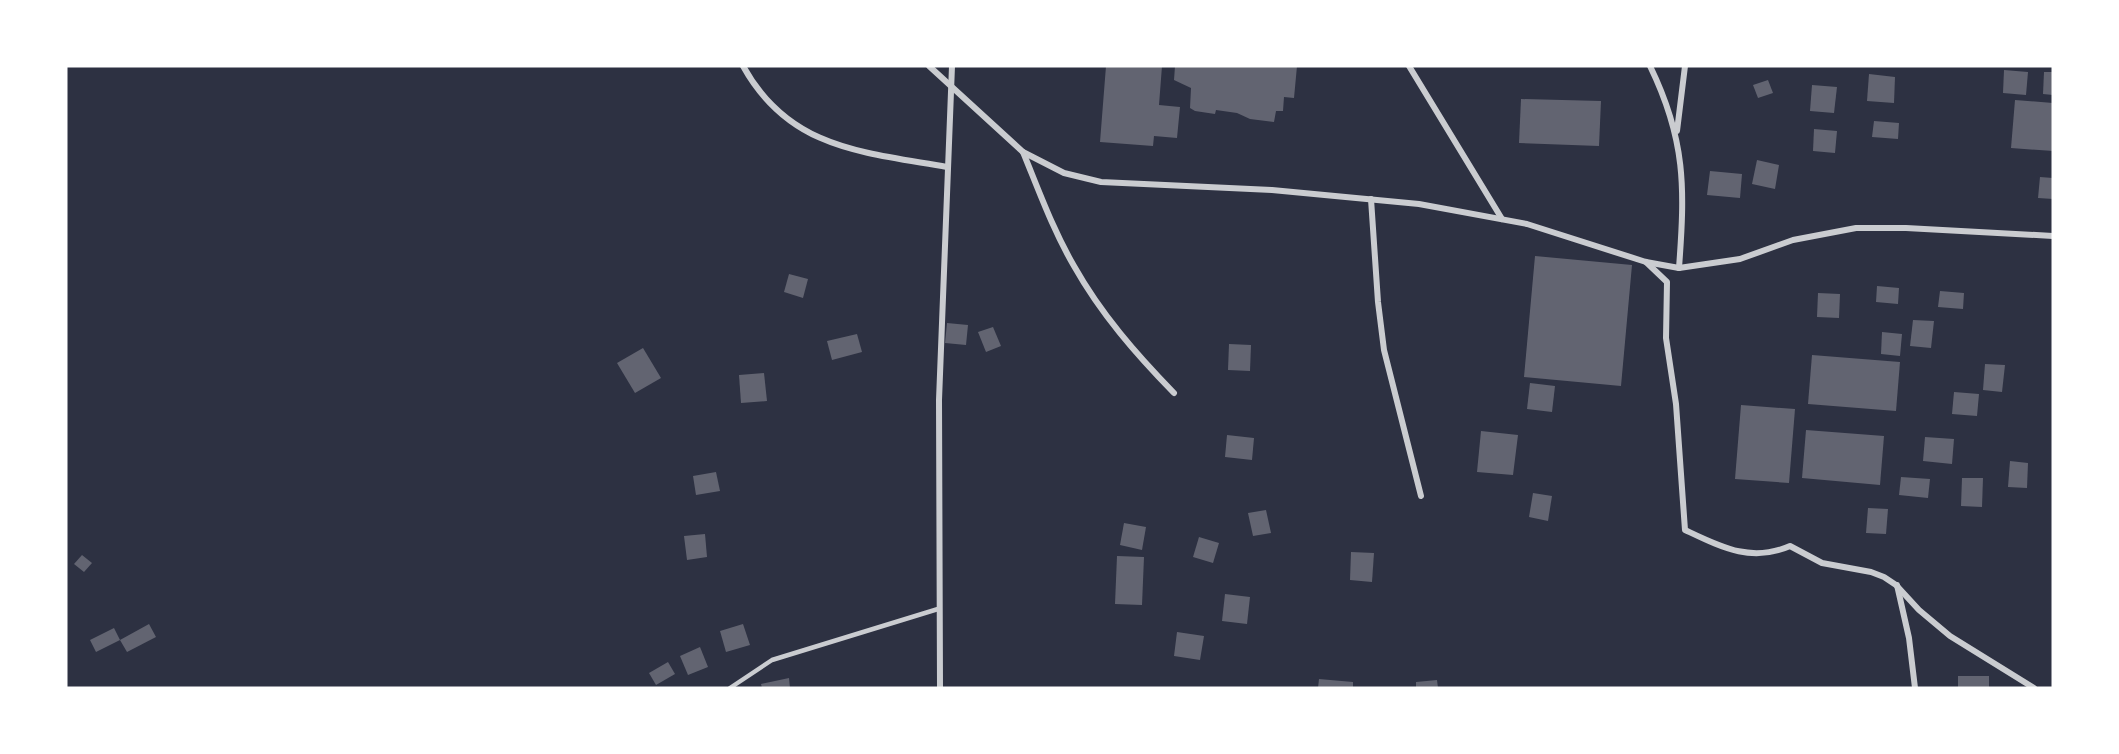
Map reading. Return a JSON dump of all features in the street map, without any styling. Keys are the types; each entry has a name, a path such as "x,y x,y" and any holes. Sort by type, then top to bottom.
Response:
{"street":[{"path":"743,66 765,100 799,129 819,140 839,147 947,167"},
{"path":"929,66 1023,152 1064,173 1101,182 1261,190 1371,199 1466,211 1587,241 1646,262 1679,268 1740,259 1793,240 1856,228 1906,228 2053,236"},
{"path":"940,688 939,400 952,66"},
{"path":"1409,66 1502,219"},
{"path":"1650,66 1668,104 1677,134 1683,171 1684,208 1679,268"},
{"path":"1677,134 1685,66"},
{"path":"1023,152 1053,226 1095,301 1125,341 1174,393"},
{"path":"1371,199 1378,302 1384,350 1421,496"},
{"path":"1646,262 1667,282 1666,338 1676,404 1685,530 1732,552 1775,553 1790,546 1821,563 1871,572 1896,585 1919,610 1950,636 2034,688"},
{"path":"1896,585 1909,638 1915,688"}],"lane":[{"path":"730,688 772,660 938,609"}],"building":[{"path":"1106,66 1162,66 1159,105 1180,107 1177,138 1154,136 1153,146 1100,142"},
{"path":"1175,66 1297,66 1294,98 1284,97 1283,111 1276,111 1274,122 1250,119 1237,113 1216,110 1215,114 1195,111 1190,108 1191,88 1174,80"},
{"path":"2004,70 2028,72 2026,95 2003,93"},
{"path":"2044,72 2053,72 2053,95 2043,94"},
{"path":"1869,74 1895,77 1894,103 1867,101"},
{"path":"1768,80 1773,93 1758,98 1753,85"},
{"path":"1812,85 1837,87 1834,113 1810,111"},
{"path":"1521,99 1601,101 1599,146 1519,143"},
{"path":"2015,100 2053,103 2053,151 2011,148"},
{"path":"1874,121 1899,123 1898,139 1872,137"},
{"path":"1814,129 1837,131 1835,153 1813,151"},
{"path":"1757,160 1779,165 1775,189 1752,184"},
{"path":"1710,171 1742,174 1740,198 1707,195"},
{"path":"2040,177 2053,178 2053,199 2038,198"},
{"path":"1535,256 1632,265 1621,386 1524,377"},
{"path":"789,274 808,279 803,298 784,292"},
{"path":"1877,286 1899,288 1898,304 1876,302"},
{"path":"1940,291 1964,293 1963,309 1938,307"},
{"path":"1818,293 1840,294 1839,318 1817,317"},
{"path":"1913,320 1934,321 1931,348 1910,346"},
{"path":"947,323 968,325 966,345 945,343"},
{"path":"993,327 1001,346 986,352 978,332"},
{"path":"1882,332 1902,334 1900,356 1881,354"},
{"path":"857,334 862,352 832,360 827,341"},
{"path":"1229,344 1251,345 1250,371 1228,370"},
{"path":"643,348 661,378 635,393 617,363"},
{"path":"1812,355 1900,362 1896,411 1808,404"},
{"path":"1985,364 2005,365 2002,392 1983,390"},
{"path":"764,373 767,401 741,403 739,375"},
{"path":"1530,383 1555,386 1552,412 1527,409"},
{"path":"1954,392 1979,394 1977,416 1952,414"},
{"path":"1741,405 1795,409 1789,483 1735,479"},
{"path":"1806,430 1884,436 1880,485 1802,478"},
{"path":"1481,431 1518,435 1513,475 1477,472"},
{"path":"1227,435 1254,438 1252,460 1225,457"},
{"path":"1925,437 1954,439 1952,464 1923,461"},
{"path":"2010,461 2028,463 2027,488 2008,487"},
{"path":"716,472 720,491 696,495 693,476"},
{"path":"1901,477 1930,479 1928,498 1899,495"},
{"path":"1962,478 1983,478 1982,507 1961,506"},
{"path":"1533,493 1552,496 1548,521 1529,517"},
{"path":"1868,508 1888,509 1886,534 1866,533"},
{"path":"1266,510 1271,533 1253,536 1248,513"},
{"path":"1124,523 1146,527 1142,550 1120,545"},
{"path":"705,534 707,557 687,560 684,536"},
{"path":"1199,537 1219,543 1213,563 1193,557"},
{"path":"1351,552 1374,553 1372,582 1350,580"},
{"path":"82,555 92,563 84,572 74,564"},
{"path":"1117,556 1144,557 1142,605 1115,604"},
{"path":"1225,594 1250,597 1247,624 1222,621"},
{"path":"149,624 156,637 127,652 120,640"},
{"path":"743,624 750,645 726,652 720,631"},
{"path":"114,628 120,640 96,652 90,640"},
{"path":"1177,632 1204,636 1200,660 1174,656"},
{"path":"700,647 708,667 688,675 680,656"},
{"path":"668,662 675,674 656,685 649,673"},
{"path":"1958,676 1989,676 1989,688 1958,688"},
{"path":"789,678 790,688 762,688 761,684"},
{"path":"1319,679 1353,682 1353,688 1318,688"},
{"path":"1437,680 1438,688 1416,688 1416,682"}]}
